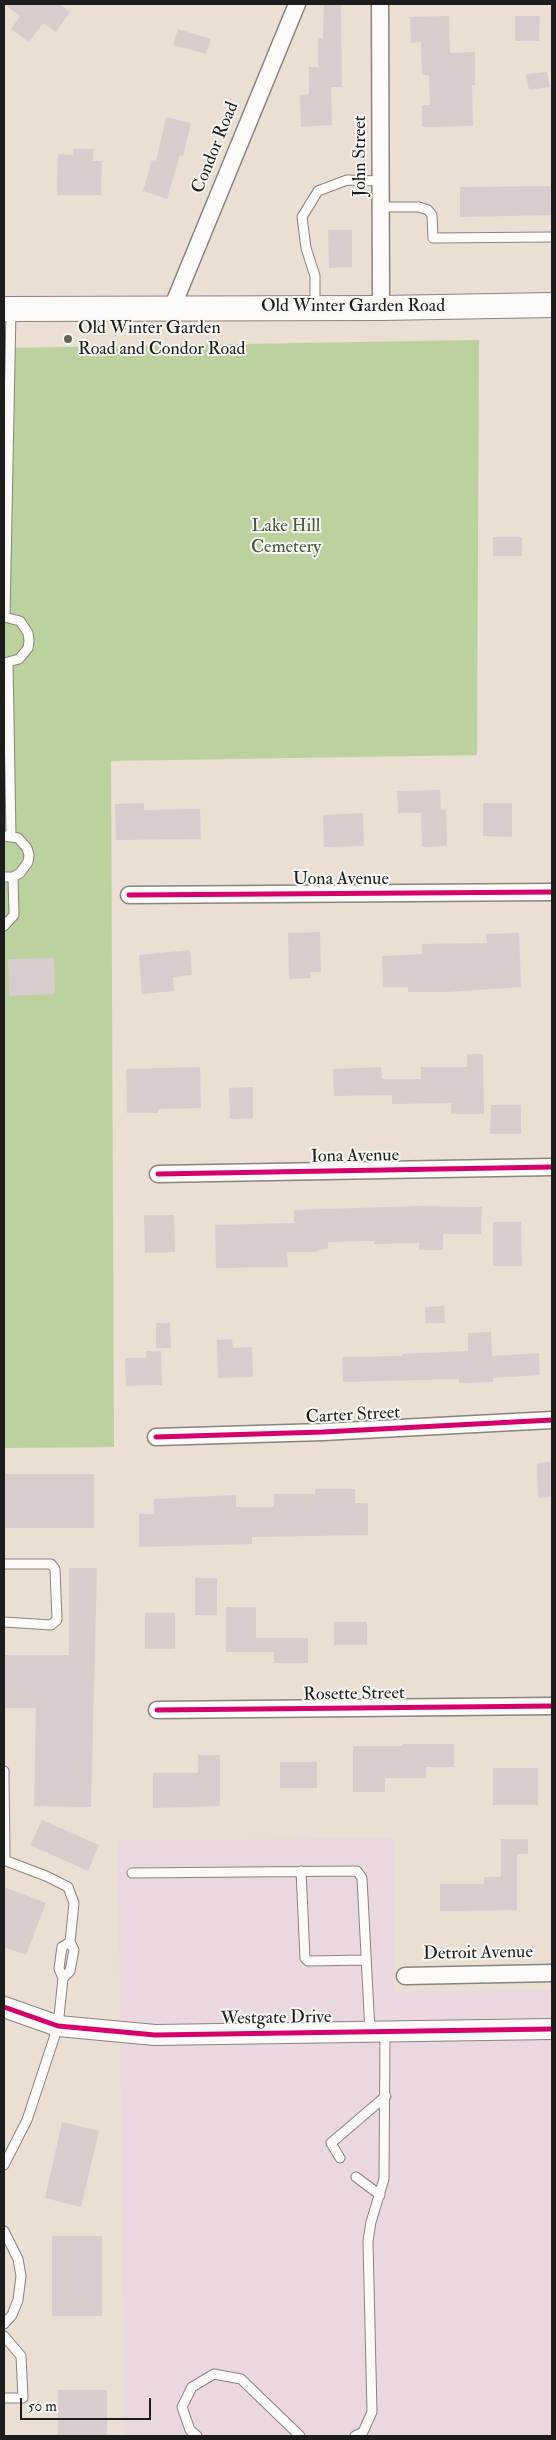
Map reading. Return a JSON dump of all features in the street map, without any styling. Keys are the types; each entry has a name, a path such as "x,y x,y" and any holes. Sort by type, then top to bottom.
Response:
{"main road":[{"name":"Old Winter Garden Road","path":"7,309 382,308 552,305"}],"street":[{"name":"Condor Road","path":"172,308 297,4"},
{"name":"John Street","path":"380,4 382,308"},
{"name":"Uona Avenue","path":"129,895 552,892"},
{"name":"Iona Avenue","path":"158,1174 552,1167"},
{"name":"Carter Street","path":"156,1437 323,1432 552,1420"},
{"name":"Rosette Street","path":"157,1710 552,1706"},
{"name":"Detroit Avenue","path":"405,1976 552,1973"},
{"name":"Westgate Drive","path":"4,2007 58,2026 155,2034 552,2029"}],"lane":[{"path":"315,308 315,276 306,248 302,217 318,190 347,180 381,181"},
{"path":"381,207 419,207 428,210 432,215 433,238 552,236"},
{"path":"4,877 14,877 25,868 29,855 24,842 8,836 6,663 19,659 24,654 29,640 25,626 20,621 5,617 7,309"},
{"path":"4,926 14,915 14,877"},
{"path":"4,1564 51,1564 55,1569 57,1620 51,1625 4,1622"},
{"path":"4,1771 4,1860 46,1876 68,1887 74,1903 70,1942 62,1948 59,1969 63,1978 58,2026 27,2120 4,2165"},
{"path":"302,1871 305,1958 308,1962 366,1960"},
{"path":"132,1873 357,1871 362,1878 366,1960 378,2031 386,2096 384,2180 371,2222 368,2241 372,2412 363,2432 355,2436"},
{"path":"340,2158 331,2143 386,2096"},
{"path":"356,2178 380,2195"},
{"path":"4,2231 18,2259 21,2276 18,2300 12,2315 4,2324"},
{"path":"4,2336 21,2356 23,2398 4,2398"},
{"path":"197,2436 190,2430 182,2407 192,2387 214,2374 241,2379 300,2436"}],"shaded area":[{"path":"394,1838 395,1992 552,1990 552,2436 125,2436 118,1841"}],"green space":[{"name":"Lake Hill Cemetery","path":"479,340 477,755 111,761 114,1447 4,1448 4,348"}],"building":[{"path":"4,4 59,4 70,12 56,32 43,23 29,42 11,29 20,16"},
{"path":"324,4 341,4 342,87 331,87 332,125 301,127 300,95 309,94 309,67 318,67 318,38 323,38"},
{"path":"449,16 450,53 475,52 475,85 472,85 473,126 422,127 422,105 430,105 429,75 422,75 421,42 411,43 410,17"},
{"path":"515,16 540,16 539,41 515,41"},
{"path":"178,29 211,39 206,54 173,45"},
{"path":"547,72 550,87 529,90 526,74"},
{"path":"166,117 191,123 183,156 180,155 167,199 143,191 152,160 156,161"},
{"path":"73,149 94,149 93,161 102,161 101,195 57,195 58,154 73,155"},
{"path":"552,186 552,215 460,217 460,187"},
{"path":"328,230 352,230 352,267 329,268"},
{"path":"493,537 522,537 522,556 493,556"},
{"path":"440,790 441,810 446,810 447,846 422,847 421,813 398,813 397,791"},
{"path":"144,803 144,810 200,809 201,839 116,840 115,804"},
{"path":"483,803 512,803 512,837 483,836"},
{"path":"363,813 364,846 324,847 323,815"},
{"path":"320,932 321,972 310,972 311,978 289,979 288,933"},
{"path":"519,933 521,987 448,992 408,992 408,987 383,987 382,956 422,954 422,944 487,943 486,934"},
{"path":"190,950 192,975 173,977 174,991 142,994 139,955"},
{"path":"54,958 55,994 9,996 8,959"},
{"path":"467,1054 483,1054 484,1114 451,1114 451,1103 392,1104 392,1095 334,1096 333,1069 381,1067 382,1079 421,1079 421,1067 467,1067"},
{"path":"200,1067 201,1108 158,1109 158,1113 127,1113 126,1069"},
{"path":"253,1087 253,1118 230,1119 229,1088"},
{"path":"491,1105 521,1105 521,1134 490,1134"},
{"path":"418,1206 482,1207 481,1234 443,1234 443,1250 419,1250 419,1243 374,1244 374,1241 328,1242 328,1249 317,1250 317,1252 287,1252 288,1267 216,1268 215,1225 294,1223 294,1210"},
{"path":"144,1215 174,1215 175,1252 145,1253"},
{"path":"493,1222 521,1222 522,1266 493,1266"},
{"path":"444,1306 445,1323 426,1323 425,1307"},
{"path":"156,1323 170,1323 171,1348 156,1348"},
{"path":"491,1332 492,1356 539,1353 540,1375 493,1378 493,1382 459,1383 459,1379 343,1382 342,1357 402,1356 402,1354 468,1351 468,1333"},
{"path":"232,1339 233,1348 252,1347 253,1377 218,1378 217,1340"},
{"path":"146,1351 161,1351 162,1385 126,1386 125,1358 146,1358"},
{"path":"552,1462 552,1497 538,1498 537,1463"},
{"path":"4,1474 94,1474 94,1528 4,1528"},
{"path":"315,1489 355,1489 355,1503 368,1503 368,1535 252,1537 252,1544 139,1547 139,1514 154,1514 154,1499 236,1495 236,1507 274,1507 274,1494 315,1494"},
{"path":"69,1568 97,1568 91,1807 34,1806 36,1708 4,1708 4,1655 69,1655"},
{"path":"195,1578 217,1578 217,1615 195,1615"},
{"path":"226,1607 256,1607 256,1638 308,1638 308,1663 274,1663 274,1652 226,1652"},
{"path":"145,1613 175,1613 175,1649 145,1649"},
{"path":"334,1622 367,1622 367,1645 334,1645"},
{"path":"403,1744 454,1744 454,1767 426,1767 426,1778 385,1778 385,1792 353,1792 353,1746 403,1746"},
{"path":"198,1755 220,1755 220,1806 153,1808 153,1773 198,1773"},
{"path":"280,1762 317,1762 317,1788 280,1788"},
{"path":"493,1768 538,1768 538,1805 493,1805"},
{"path":"42,1820 99,1845 88,1871 30,1845"},
{"path":"501,1839 528,1839 528,1854 517,1854 517,1910 440,1911 440,1884 484,1884 484,1877 501,1877"},
{"path":"4,1887 46,1903 26,1955 4,1947"},
{"path":"62,2122 99,2131 81,2207 45,2198"},
{"path":"52,2236 102,2236 102,2316 52,2316"},
{"path":"58,2390 107,2390 107,2436 58,2436"}],"cycle path":[{"path":"129,895 552,892"},
{"path":"158,1174 552,1167"},
{"path":"156,1437 323,1432 552,1420"},
{"path":"157,1710 552,1706"},
{"path":"4,2007 58,2026 155,2035 552,2029"}],"place":[{"name":"Old Winter Garden Road and Condor Road","path":"68,339"}]}
